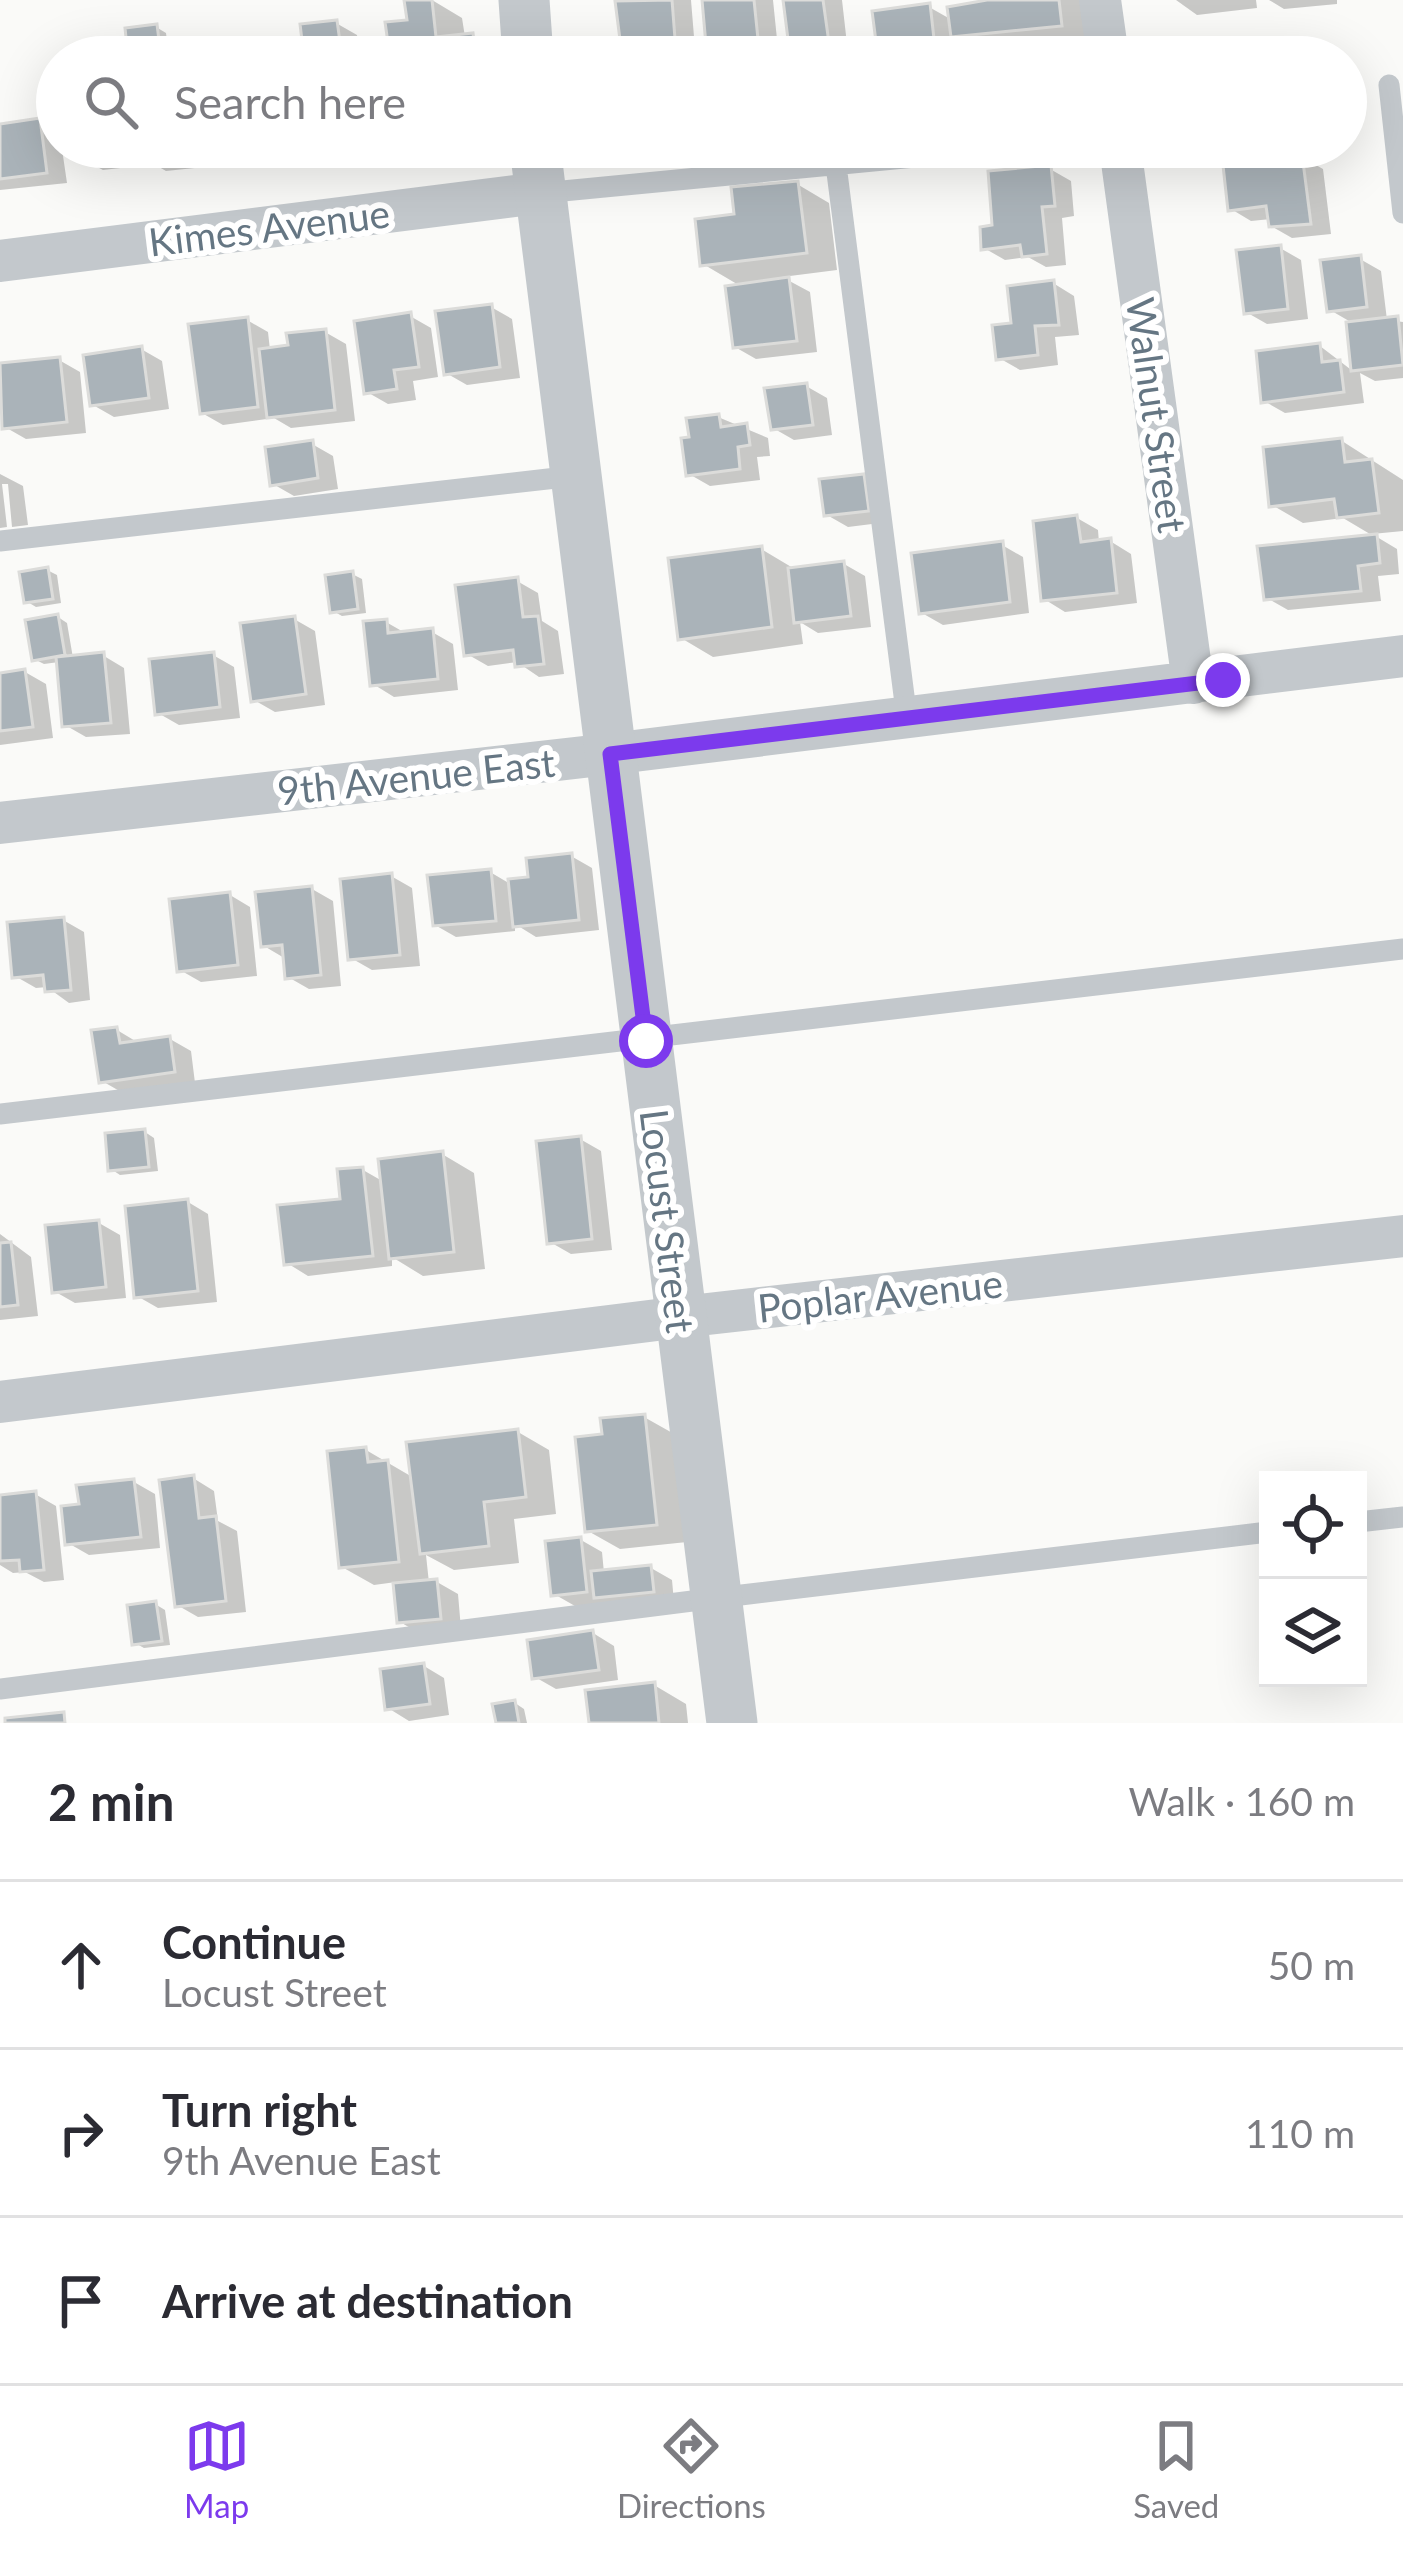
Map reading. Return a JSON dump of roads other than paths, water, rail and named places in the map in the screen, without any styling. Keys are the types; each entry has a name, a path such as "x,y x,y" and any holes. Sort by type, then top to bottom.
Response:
{"street":[{"path":"524,0 527,36"},
{"path":"1100,0 1105,36"},
{"name":"Walnut Street","path":"1123,168 1193,683"},
{"name":"Kimes Avenue","path":"0,261 537,170"},
{"name":"Locust Street","path":"537,170 732,1723"},
{"name":"9th Avenue East","path":"0,823 1403,656"},
{"name":"Poplar Avenue","path":"0,1402 680,1317 1403,1236"}],"lane":[{"path":"1389,85 1403,213"},
{"path":"537,170 657,168"},
{"path":"836,168 907,718"},
{"path":"0,541 574,476"},
{"path":"0,1114 1403,949"},
{"path":"1367,1521 1403,1516"},
{"path":"0,1689 1259,1533"}]}
